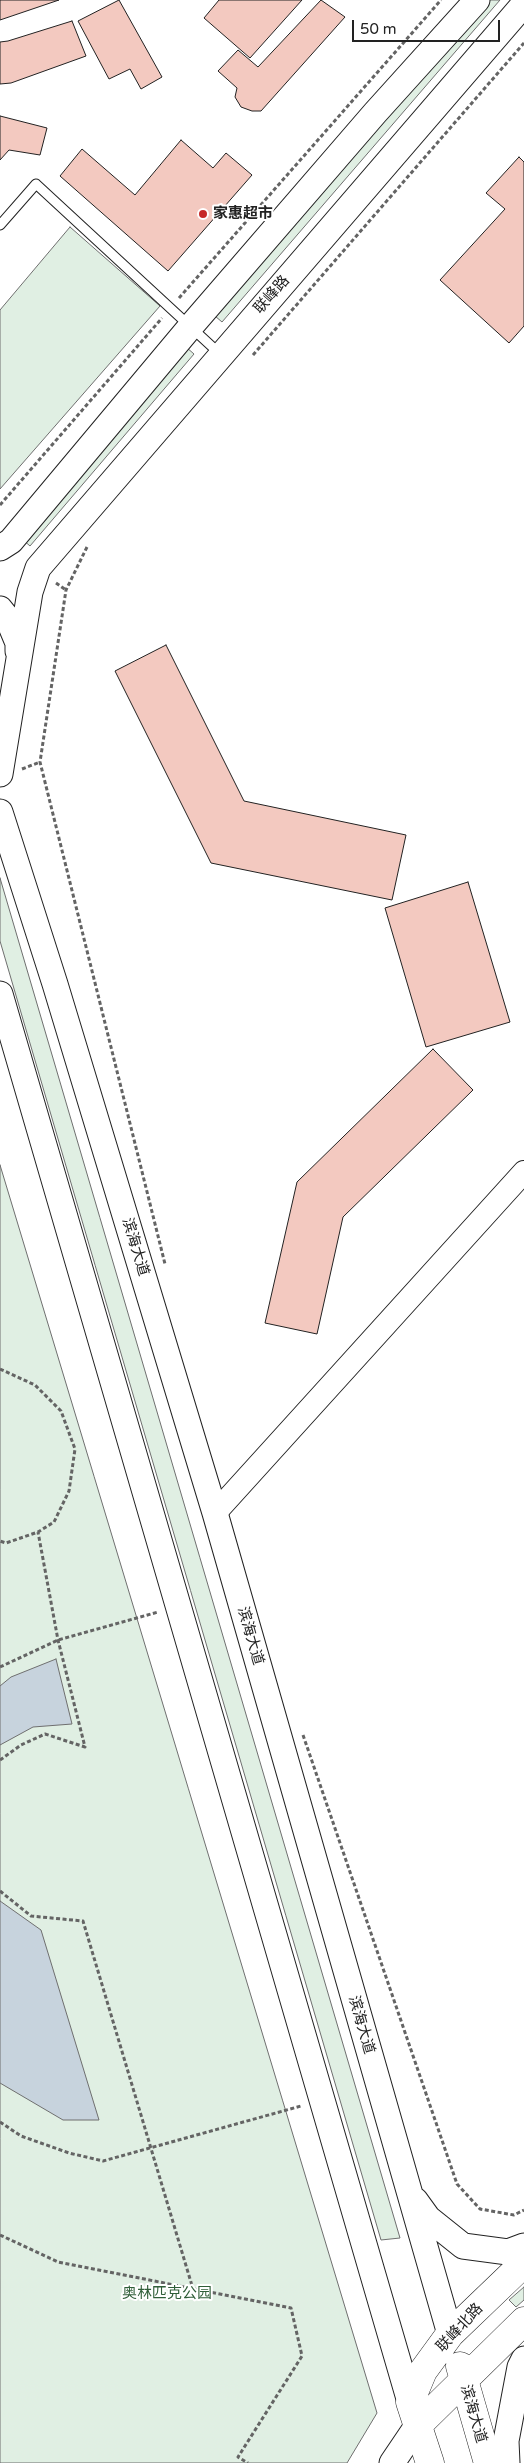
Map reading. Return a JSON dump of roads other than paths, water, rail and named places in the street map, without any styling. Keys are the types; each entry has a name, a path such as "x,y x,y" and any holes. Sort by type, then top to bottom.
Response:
{"main road":[{"path":"0,548 11,541 191,326 375,113 477,0"},
{"name":"联峰路","path":"19,669 30,592 38,568 524,4"},
{"path":"0,609 8,619 18,643 19,669 0,774"},
{"path":"0,711 12,695 19,669"},
{"name":"滨海大道","path":"0,812 55,984 215,1513 407,2188 488,2463"},
{"path":"0,994 414,2414 430,2463"},
{"path":"407,2188 428,2218 463,2246 508,2252 524,2246"},
{"name":"联峰北路","path":"414,2414 423,2372 450,2334 524,2263"},
{"path":"392,2463 414,2414 464,2380 524,2321"},
{"path":"507,2463 506,2440 520,2366 524,2359"}],"street":[{"path":"215,1513 524,1172"}],"lane":[{"path":"0,226 36,184 221,355"}],"place":[{"name":"家惠超市","path":"203,214"}],"park label":[{"name":"奥林匹克公园","path":"167,2294"}]}
